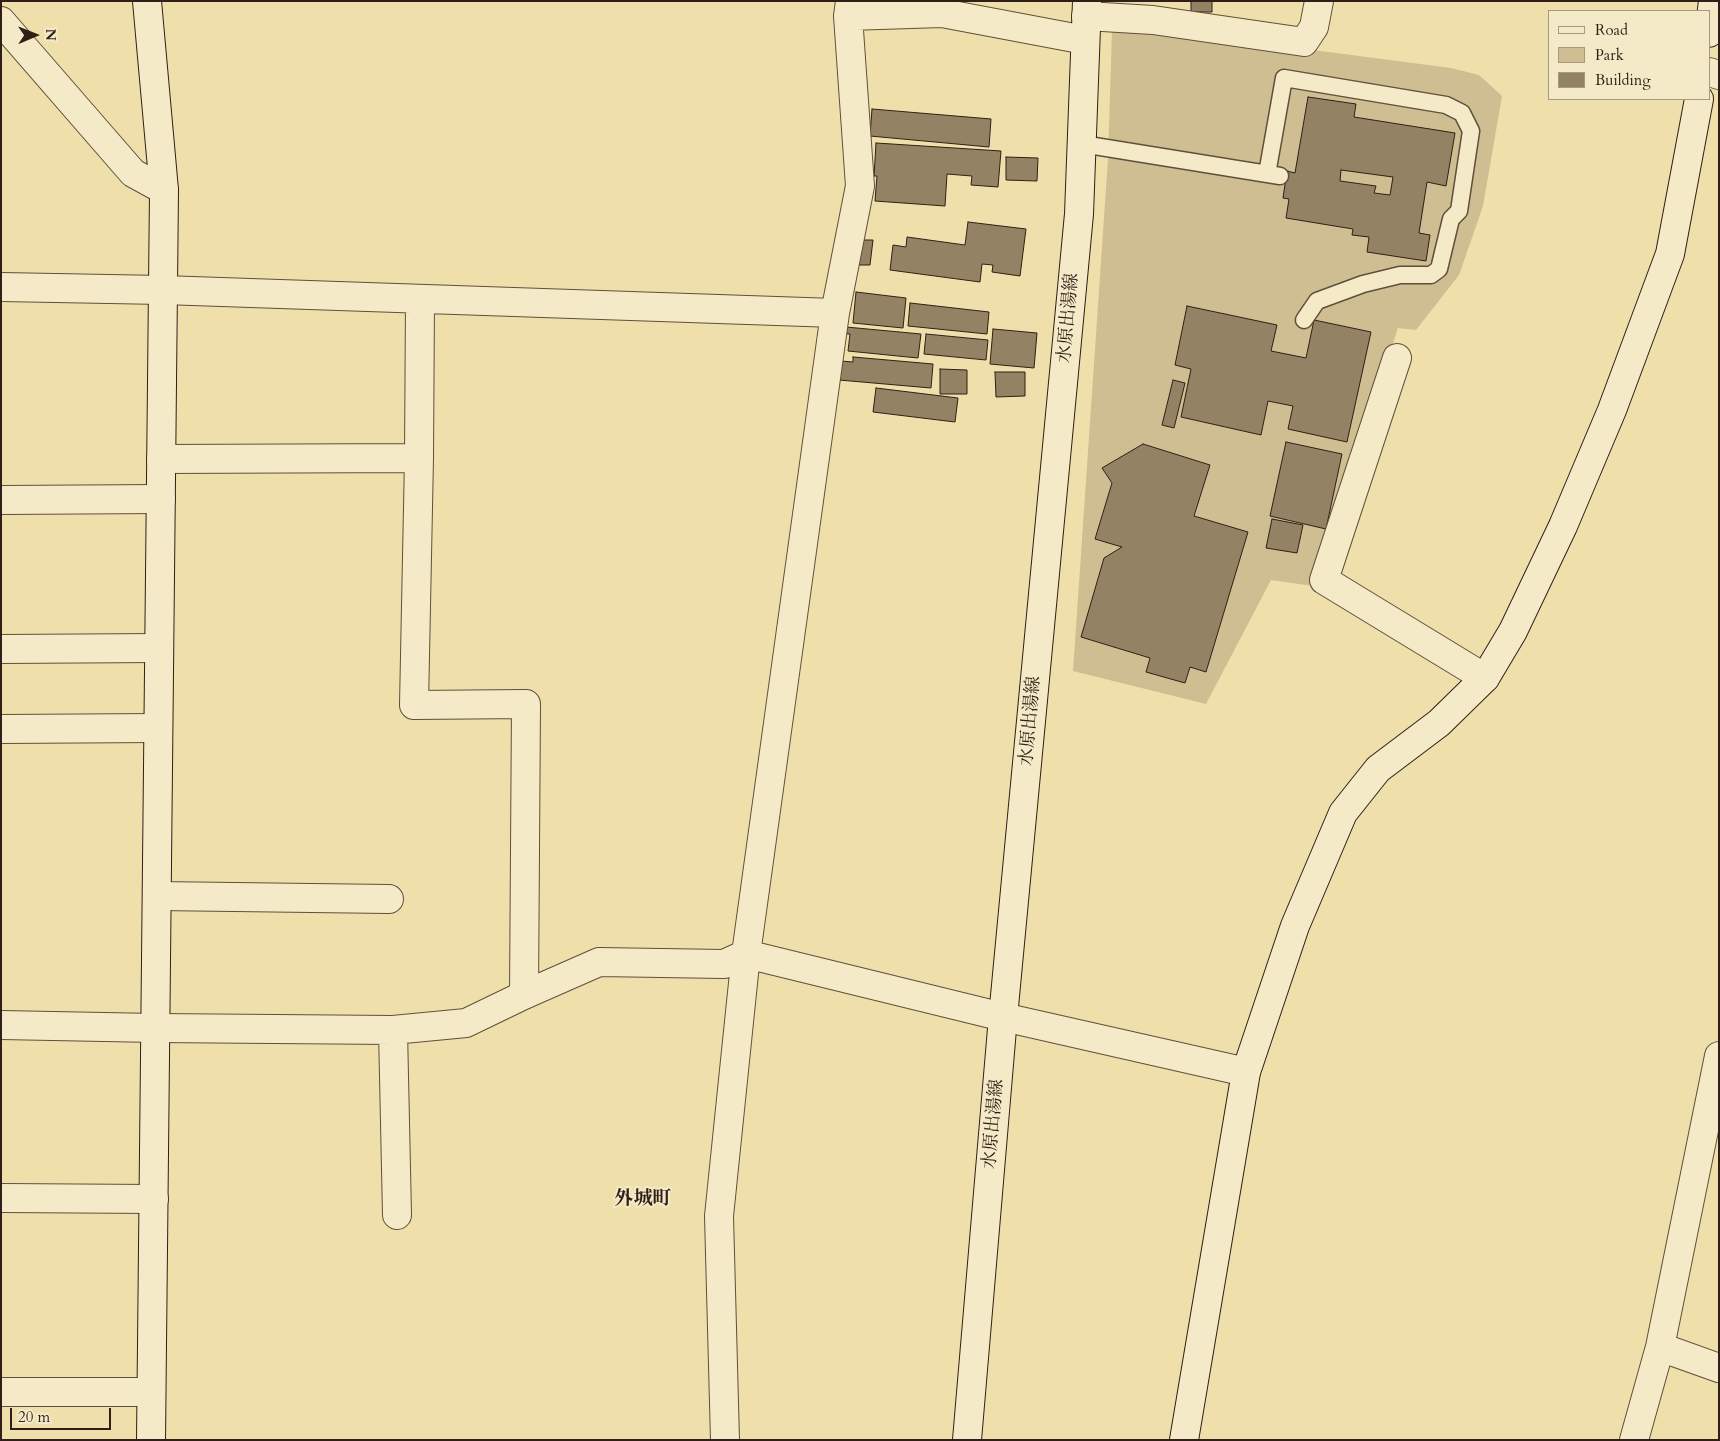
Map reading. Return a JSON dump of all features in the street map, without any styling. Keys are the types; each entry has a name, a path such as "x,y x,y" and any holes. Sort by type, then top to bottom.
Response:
{"street":[{"path":"147,1 164,190 151,1440"},
{"path":"725,1440 719,1216 746,954 835,313 860,186 849,9 1153,20 1304,42 1314,27 1319,1"},
{"path":"1710,25 1713,1"},
{"name":"水原出湯線","path":"967,1440 1003,1017 1078,224 1086,19"},
{"path":"1,21 133,173 164,190"},
{"path":"1184,1440 1246,1072 1295,926 1342,813 1378,769 1440,723 1485,678 1513,631 1563,526 1612,410 1664,273 1670,254 1699,100"},
{"path":"1,287 163,290 835,313"},
{"path":"420,299 414,705 526,704 524,995"},
{"path":"1396,358 1324,580 1485,678"},
{"path":"162,459 419,458"},
{"path":"1,500 161,499"},
{"path":"1,648 159,648"},
{"path":"1,729 158,728"},
{"path":"157,896 389,899"},
{"path":"1,1026 393,1030 466,1023 599,962 724,964 746,954 1003,1017 1246,1072"},
{"path":"393,1030 397,1215"},
{"path":"1634,1440 1660,1347 1719,1056"},
{"path":"1,1198 154,1199"},
{"path":"1660,1347 1719,1368"},
{"path":"1,1392 151,1392"}],"lane":[{"path":"1082,144 1273,175 1284,78 1446,105 1462,113 1471,131 1459,211 1452,219 1439,269 1430,275 1400,275 1363,284 1317,301 1304,320"}],"green space":[{"path":"1144,28 1451,68 1479,75 1502,96 1483,206 1459,275 1416,330 1398,328 1313,586 1271,580 1206,704 1073,671 1108,159 1112,30"}],"building":[{"path":"1191,1 1212,1 1212,12 1191,12"},
{"path":"1308,97 1356,104 1354,117 1455,133 1446,186 1427,182 1419,233 1430,235 1426,261 1367,252 1369,237 1352,235 1353,229 1286,218 1289,199 1283,198 1287,171 1295,173","holes":["1341,170 1393,177 1390,195 1374,193 1376,186 1340,181"]},
{"path":"872,109 991,119 989,147 870,136"},
{"path":"876,143 1001,151 998,187 971,185 972,176 947,174 945,206 875,201 877,176 874,176"},
{"path":"1006,157 1038,158 1037,181 1006,180"},
{"path":"968,222 1026,229 1020,276 992,272 993,265 982,264 980,282 890,270 893,245 906,247 907,237 965,245"},
{"path":"859,240 873,240 870,265 857,265"},
{"path":"856,292 906,298 903,328 853,323"},
{"path":"910,303 989,312 987,334 908,326"},
{"path":"1187,306 1277,325 1271,351 1306,358 1314,320 1371,332 1347,442 1288,429 1293,406 1268,401 1261,435 1181,417 1191,369 1175,365"},
{"path":"846,327 921,334 918,358 848,351 850,334 845,334"},
{"path":"993,329 1037,333 1034,368 990,364"},
{"path":"926,334 988,340 986,360 924,354"},
{"path":"853,357 933,364 931,388 839,380 841,361 853,362"},
{"path":"940,369 967,370 967,394 940,394"},
{"path":"995,372 1025,372 1025,396 996,397"},
{"path":"1173,380 1185,383 1174,428 1162,425"},
{"path":"876,388 958,398 955,422 873,412"},
{"path":"1286,442 1342,454 1326,529 1270,516"},
{"path":"1143,444 1210,465 1194,516 1248,532 1206,672 1190,667 1185,683 1146,672 1150,658 1081,637 1104,558 1122,547 1095,539 1112,483 1102,468"},
{"path":"1272,519 1303,525 1297,553 1266,548"}],"district":[{"name":"外城町","path":"643,1200"}]}
